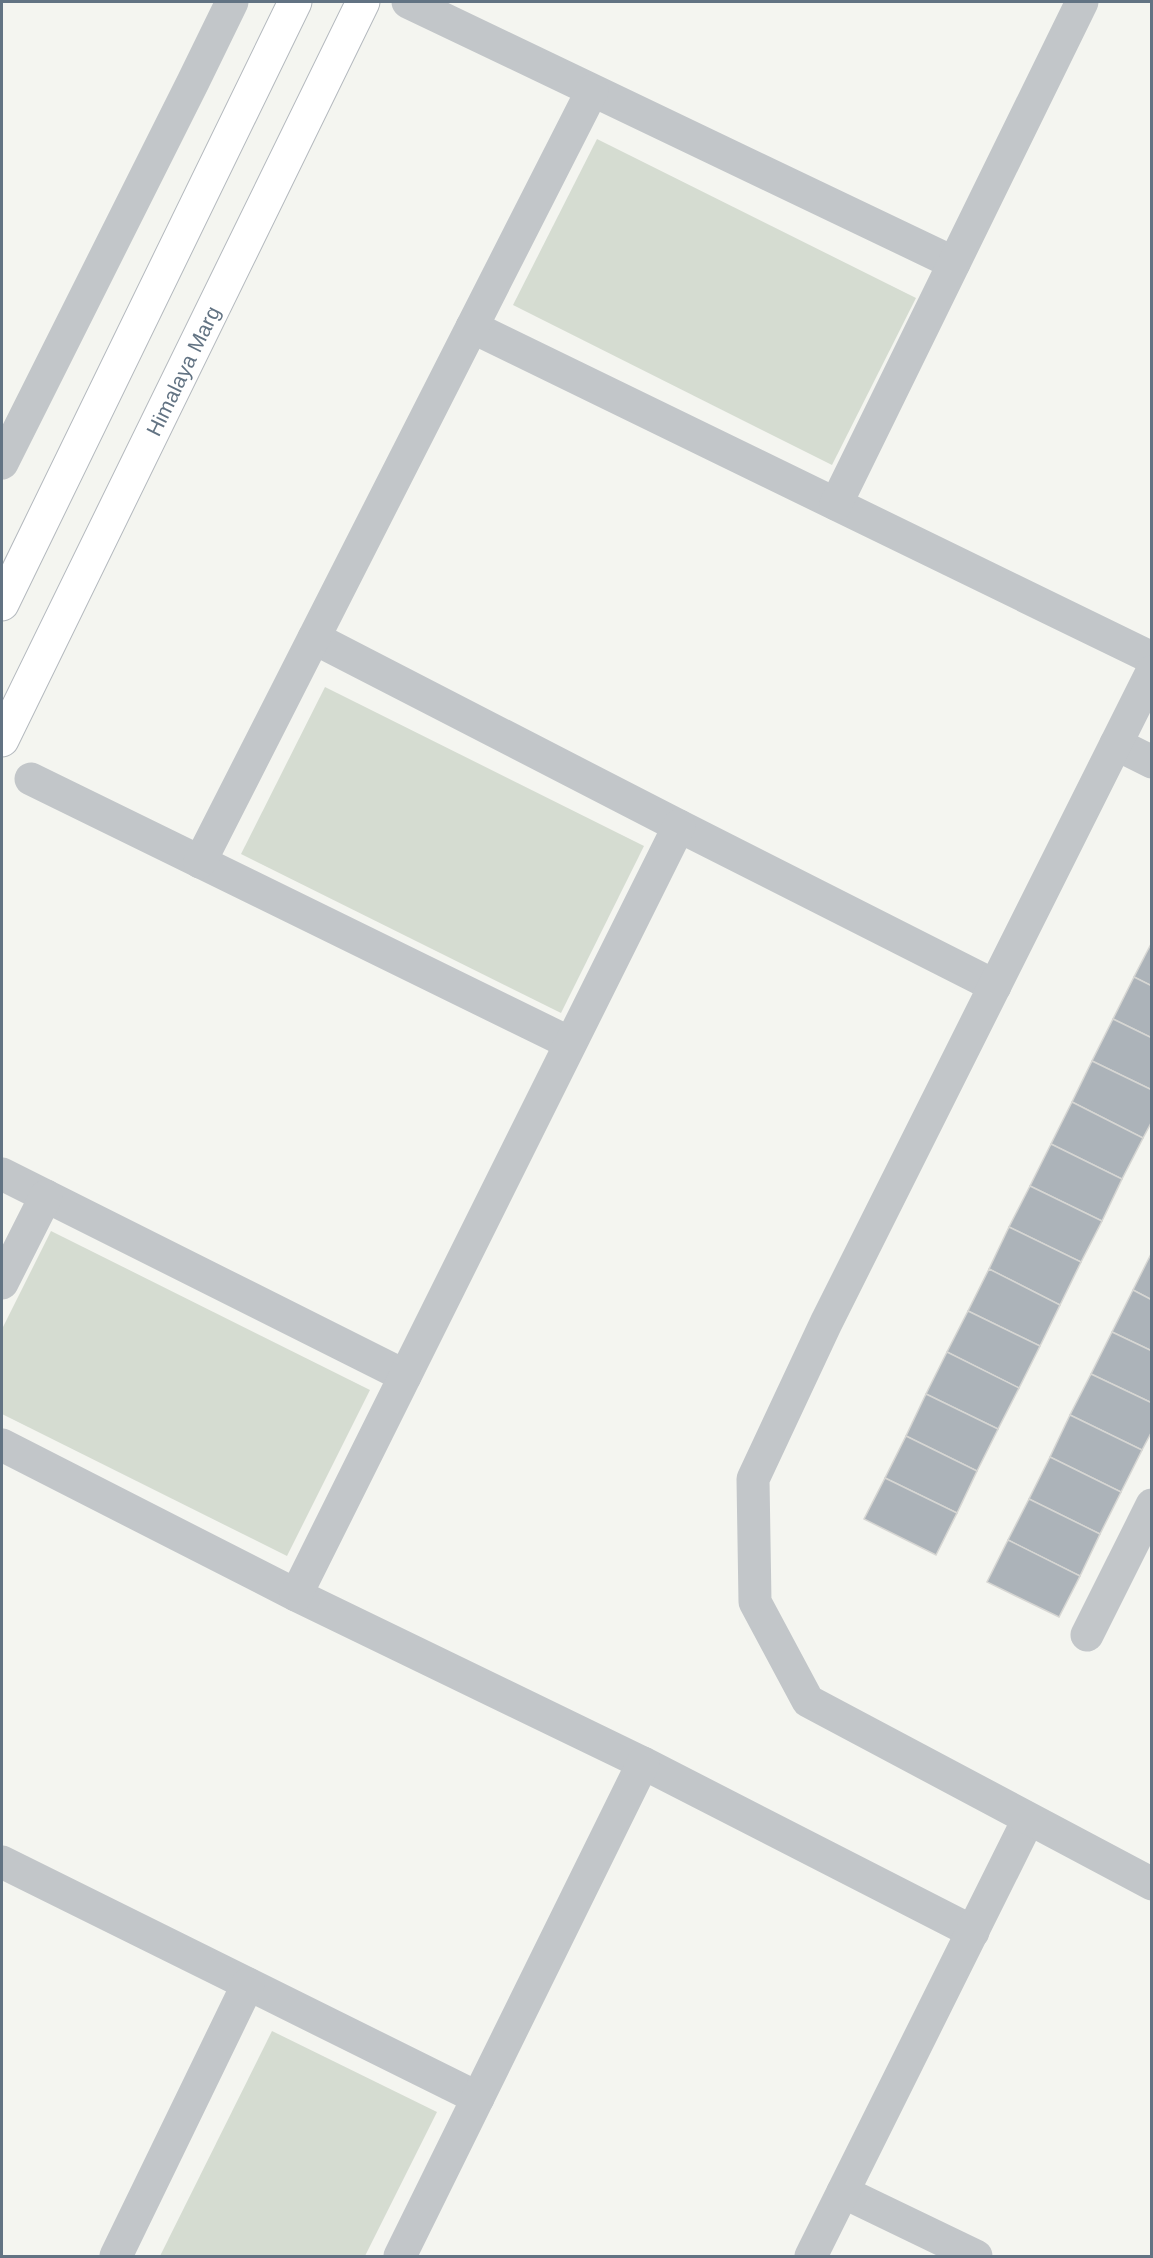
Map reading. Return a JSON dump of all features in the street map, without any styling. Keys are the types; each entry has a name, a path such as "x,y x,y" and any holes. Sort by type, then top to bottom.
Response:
{"main road":[{"path":"2,604 295,2"},
{"name":"Himalaya Marg","path":"2,740 363,2"}],"street":[{"path":"2,464 232,2"},
{"path":"408,2 592,92 954,262"},
{"path":"836,504 1082,2"},
{"path":"200,862 592,92"},
{"path":"472,327 1152,658"},
{"path":"314,638 995,986"},
{"path":"1152,672 826,1323 753,1479 755,1602 808,1701 1152,1884"},
{"path":"1116,744 1152,762"},
{"path":"31,778 570,1043"},
{"path":"296,1595 679,826"},
{"path":"2,1174 405,1376"},
{"path":"2,1283 46,1196"},
{"path":"2,1445 296,1595 642,1763 973,1932"},
{"path":"1087,1635 1144,1541 1152,1505"},
{"path":"400,2256 642,1763"},
{"path":"811,2256 1028,1820"},
{"path":"2,1862 478,2098"},
{"path":"116,2256 248,1984"},
{"path":"843,2192 976,2256"}],"shaded area":[{"path":"597,139 916,298 832,465 513,305"},
{"path":"325,687 644,846 561,1013 241,854"},
{"path":"51,1231 370,1390 287,1556 2,1414 2,1329"},
{"path":"272,2031 437,2112 365,2256 160,2256"}],"building":[{"path":"1152,942 1152,986 1134,977"},
{"path":"1134,977 1152,986 1152,1038 1113,1019"},
{"path":"1113,1019 1152,1038 1152,1090 1092,1061"},
{"path":"1092,1061 1152,1090 1152,1121 1143,1138 1072,1102"},
{"path":"1072,1102 1143,1138 1122,1179 1051,1144"},
{"path":"1051,1144 1122,1179 1102,1221 1030,1186"},
{"path":"1030,1186 1102,1221 1081,1262 1009,1227"},
{"path":"1009,1227 1081,1262 1060,1305 989,1269"},
{"path":"1152,1252 1152,1300 1133,1290"},
{"path":"989,1269 1060,1305 1040,1346 968,1311"},
{"path":"1133,1290 1152,1300 1152,1351 1112,1332"},
{"path":"968,1311 1040,1346 1019,1388 947,1352"},
{"path":"1112,1332 1152,1351 1152,1403 1091,1374"},
{"path":"947,1352 1019,1388 998,1429 926,1394"},
{"path":"1091,1374 1152,1403 1152,1431 1142,1450 1070,1415"},
{"path":"926,1394 998,1429 977,1471 906,1436"},
{"path":"1070,1415 1142,1450 1121,1492 1050,1457"},
{"path":"906,1436 977,1471 957,1513 885,1478"},
{"path":"1050,1457 1121,1492 1100,1534 1029,1499"},
{"path":"885,1478 957,1513 936,1555 864,1519"},
{"path":"1029,1499 1100,1534 1080,1576 1008,1540"},
{"path":"1008,1540 1080,1576 1059,1617 987,1582"}]}
